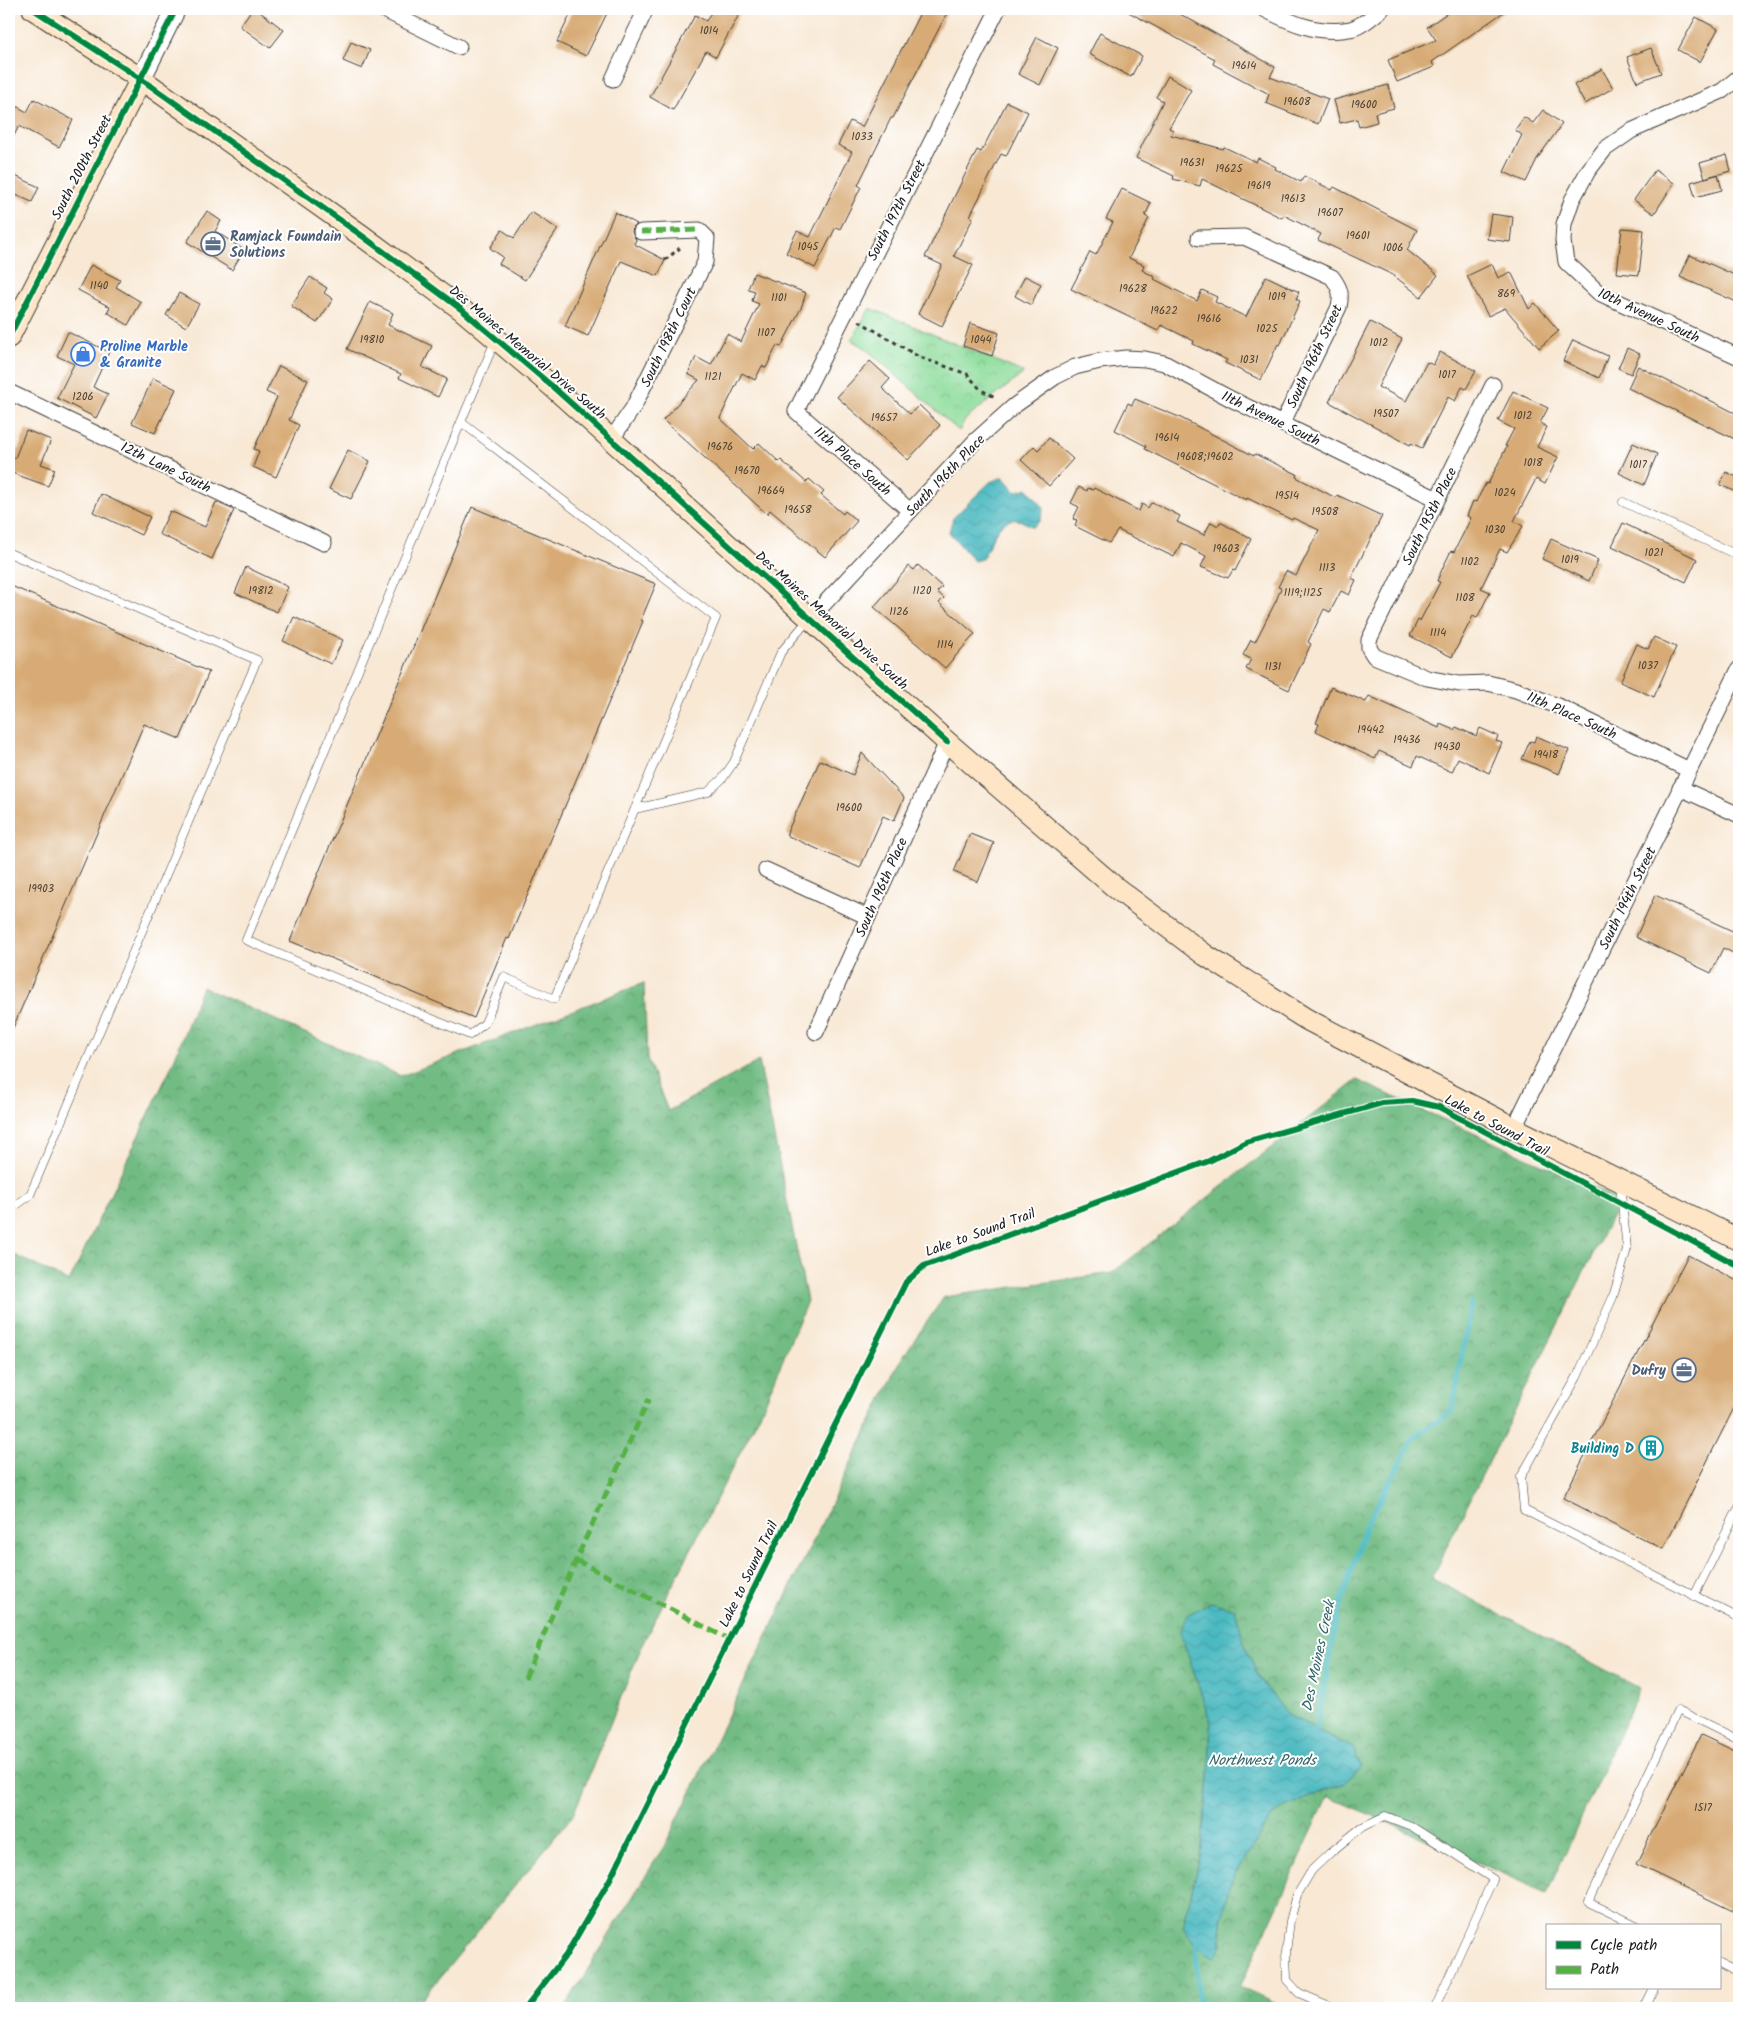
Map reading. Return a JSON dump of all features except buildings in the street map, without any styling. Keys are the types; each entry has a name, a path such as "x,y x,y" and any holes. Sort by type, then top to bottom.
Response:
{"main road":[{"name":"Des Moines Memorial Drive South","path":"32,9 141,79 461,309 612,440 947,742 1116,888 1205,955 1306,1019 1514,1128 1739,1240"},
{"name":"South 200th Street","path":"9,337 141,79"}],"street":[{"name":"South 200th Street","path":"141,79 176,9"},
{"path":"382,9 459,47"},
{"path":"613,79 646,9"},
{"name":"South 197th Street","path":"796,411 998,9"},
{"path":"1264,9 1286,21 1304,27 1328,30 1351,29 1382,9"},
{"name":"10th Avenue South","path":"1739,77 1722,90 1632,131 1605,149 1584,178 1572,200 1564,224 1562,241 1566,262 1599,293 1739,357"},
{"name":"South 198th Court","path":"612,440 633,408 705,262 707,238 699,230 640,232"},
{"name":"South 196th Street","path":"1199,238 1244,237 1332,278 1340,288 1339,307 1282,424"},
{"name":"11th Avenue South","path":"1100,360 1126,358 1164,363 1282,424 1437,499"},
{"name":"South 196th Place","path":"811,618 975,441 1014,406 1055,377 1076,367 1100,360"},
{"name":"South 195th Place","path":"1369,648 1369,640 1493,385"},
{"name":"12th Lane South","path":"9,392 324,542"},
{"name":"11th Place South","path":"796,411 910,511"},
{"name":"11th Place South","path":"1369,648 1374,656 1427,678 1459,684 1488,683 1516,690 1560,707 1689,770"},
{"name":"South 194th Street","path":"1514,1128 1739,669"},
{"name":"South 196th Place","path":"816,1032 947,742"},
{"path":"1680,788 1739,814"},
{"path":"766,870 868,917"}],"lane":[{"path":"461,422 716,618 554,999 504,977 485,1023 470,1035 246,940 461,422 496,339"},
{"path":"1623,502 1739,556"},
{"path":"9,553 257,660 30,1195 18,1204 9,1205"},
{"path":"634,809 708,792 722,778 734,762 781,652 811,618"},
{"path":"1619,1180 1627,1249 1612,1297 1577,1377 1521,1477 1524,1510 1739,1618"},
{"path":"1694,1596 1739,1507"},
{"path":"1634,1924 1588,1902 1678,1710 1739,1740"},
{"path":"1334,2008 1299,1994 1287,1980 1286,1952 1290,1921 1297,1895 1312,1870 1362,1827 1385,1816 1411,1826 1494,1879 1435,2008"},
{"path":"1720,1964 1739,1974"},
{"path":"1644,2008 1653,1990"}],"path":[{"path":"860,320 919,357 966,374 981,390 997,398"}],"green space":[{"path":"870,308 1024,373 966,419 959,431 865,348 851,340"},
{"path":"644,983 647,1058 668,1111 759,1061 807,1301 762,1410 643,1643 573,1815 415,2008 9,2008 9,1252 69,1282 172,1065 202,987 401,1076"},
{"path":"1357,1080 1620,1200 1431,1578 1640,1688 1547,1893 1328,1796 1240,1987 1285,2008 564,2008 666,1843 902,1358 944,1297 1112,1273","holes":["1245,1645 1258,1677 1288,1715 1353,1748 1342,1785 1307,1797 1272,1815 1232,1880 1221,1921 1222,1945 1183,1928 1200,1857 1209,1778 1211,1723 1197,1679"]}],"water":[{"path":"1003,477 1016,492 1027,488 1044,508 1040,521 1033,527 1018,520 1011,520 1005,523 995,533 982,559 974,561 949,532 953,518 990,482"},
{"name":"Northwest Ponds","path":"1211,1602 1235,1609 1245,1645 1258,1677 1288,1715 1353,1748 1361,1767 1342,1785 1307,1797 1272,1815 1232,1880 1221,1921 1222,1945 1214,1957 1196,1945 1183,1928 1200,1857 1209,1778 1211,1723 1180,1632 1187,1615"}],"waterway":[{"name":"Des Moines Creek","path":"1310,1733 1316,1730 1337,1616 1365,1527 1414,1437 1452,1411 1471,1304"},
{"name":"Des Moines Creek","path":"1198,1940 1196,1945 1199,2008"}],"marked path":[{"path":"641,232 699,230"},
{"path":"525,1678 649,1399"},
{"path":"576,1560 730,1640"}],"cycle path":[{"path":"33,9 141,79 361,235 461,309 553,387 947,742"},
{"path":"9,337 176,9"},
{"name":"Lake to Sound Trail","path":"525,2008 566,1955 609,1881 906,1282 924,1266 1209,1161 1246,1142 1382,1103 1412,1101 1439,1107 1739,1266"}],"place":[{"name":"Ramjack Foundain Solutions","path":"213,244"},
{"name":"Proline Marble & Granite","path":"83,354"},
{"name":"Dufry","path":"1684,1370"},
{"name":"Building D","path":"1651,1448"}]}
